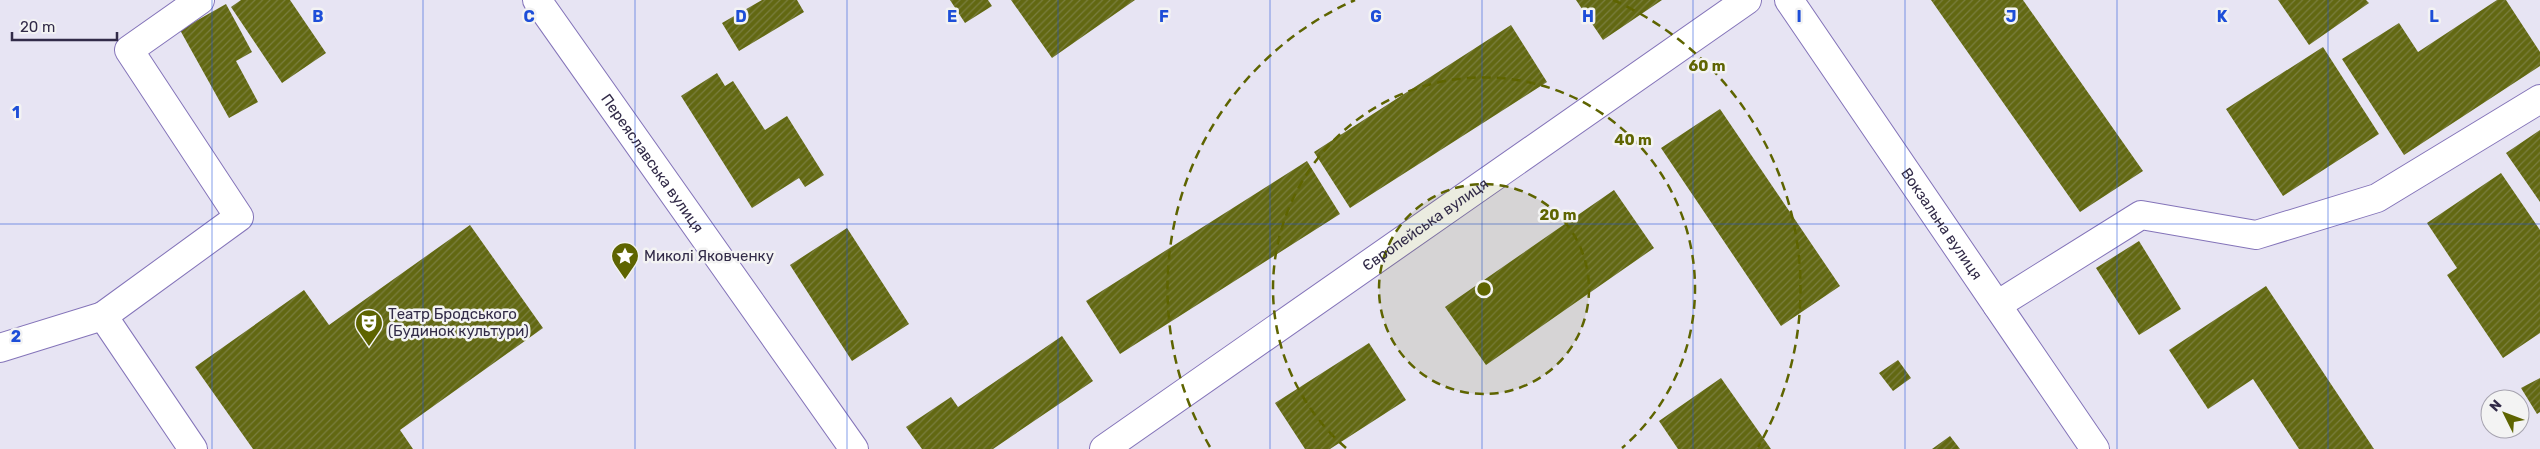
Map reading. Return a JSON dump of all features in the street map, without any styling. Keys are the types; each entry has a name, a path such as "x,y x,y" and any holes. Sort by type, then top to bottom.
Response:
{"street":[{"path":"0,348 103,316 239,217 129,50 200,0"},
{"name":"Переяславська вулиця","path":"536,0 854,449"},
{"name":"Європейська вулиця","path":"1104,449 1747,0"},
{"name":"Вокзальна вулиця","path":"1789,0 2095,449"},
{"path":"1997,305 2141,215 2256,235 2377,198 2540,99"},
{"path":"103,316 193,449"}],"building":[{"path":"241,0 290,0 326,53 282,83 231,7"},
{"path":"762,0 797,0 804,12 739,51 722,23"},
{"path":"950,0 988,0 992,6 965,23"},
{"path":"1011,0 1135,0 1052,58"},
{"path":"1576,0 1662,0 1603,40"},
{"path":"1931,0 2023,0 2143,171 2080,212"},
{"path":"2278,0 2366,0 2369,3 2309,45"},
{"path":"2497,0 2506,0 2540,52 2540,66 2404,155 2342,59 2399,23 2418,52"},
{"path":"226,4 252,52 236,61 258,102 229,118 180,30"},
{"path":"1511,25 1547,82 1350,208 1314,152"},
{"path":"2323,47 2379,134 2283,196 2226,109"},
{"path":"717,73 725,86 733,81 765,130 787,116 824,175 805,187 799,178 752,208 681,96"},
{"path":"1720,109 1840,286 1781,326 1661,148"},
{"path":"2540,130 2540,202 2506,153"},
{"path":"1307,161 1340,214 1120,354 1086,301"},
{"path":"2501,173 2540,230 2540,333 2503,358 2447,275 2457,268 2427,223"},
{"path":"1614,190 1654,248 1486,365 1445,307"},
{"name":"Театр Бродського (Будинок культури)","path":"470,225 543,328 400,430 413,449 253,449 195,367 304,290 329,325"},
{"path":"847,228 909,324 852,361 790,265"},
{"path":"2139,241 2181,309 2139,335 2096,268"},
{"path":"2266,286 2374,449 2299,449 2253,379 2208,409 2169,350"},
{"path":"1062,336 1093,381 993,449 922,449 906,427 951,397 958,407"},
{"path":"1369,343 1406,400 1330,449 1305,449 1275,403"},
{"path":"1898,360 1911,378 1893,391 1879,373"},
{"path":"1721,378 1771,449 1678,449 1659,421"},
{"path":"2540,378 2540,412 2537,414 2530,403 2530,389 2521,388"},
{"path":"1950,436 1960,449 1932,449"}],"place":[{"name":"Миколі Яковченку","path":"625,280"},
{"name":"Театр Бродського (Будинок культури)","path":"369,347"}]}
